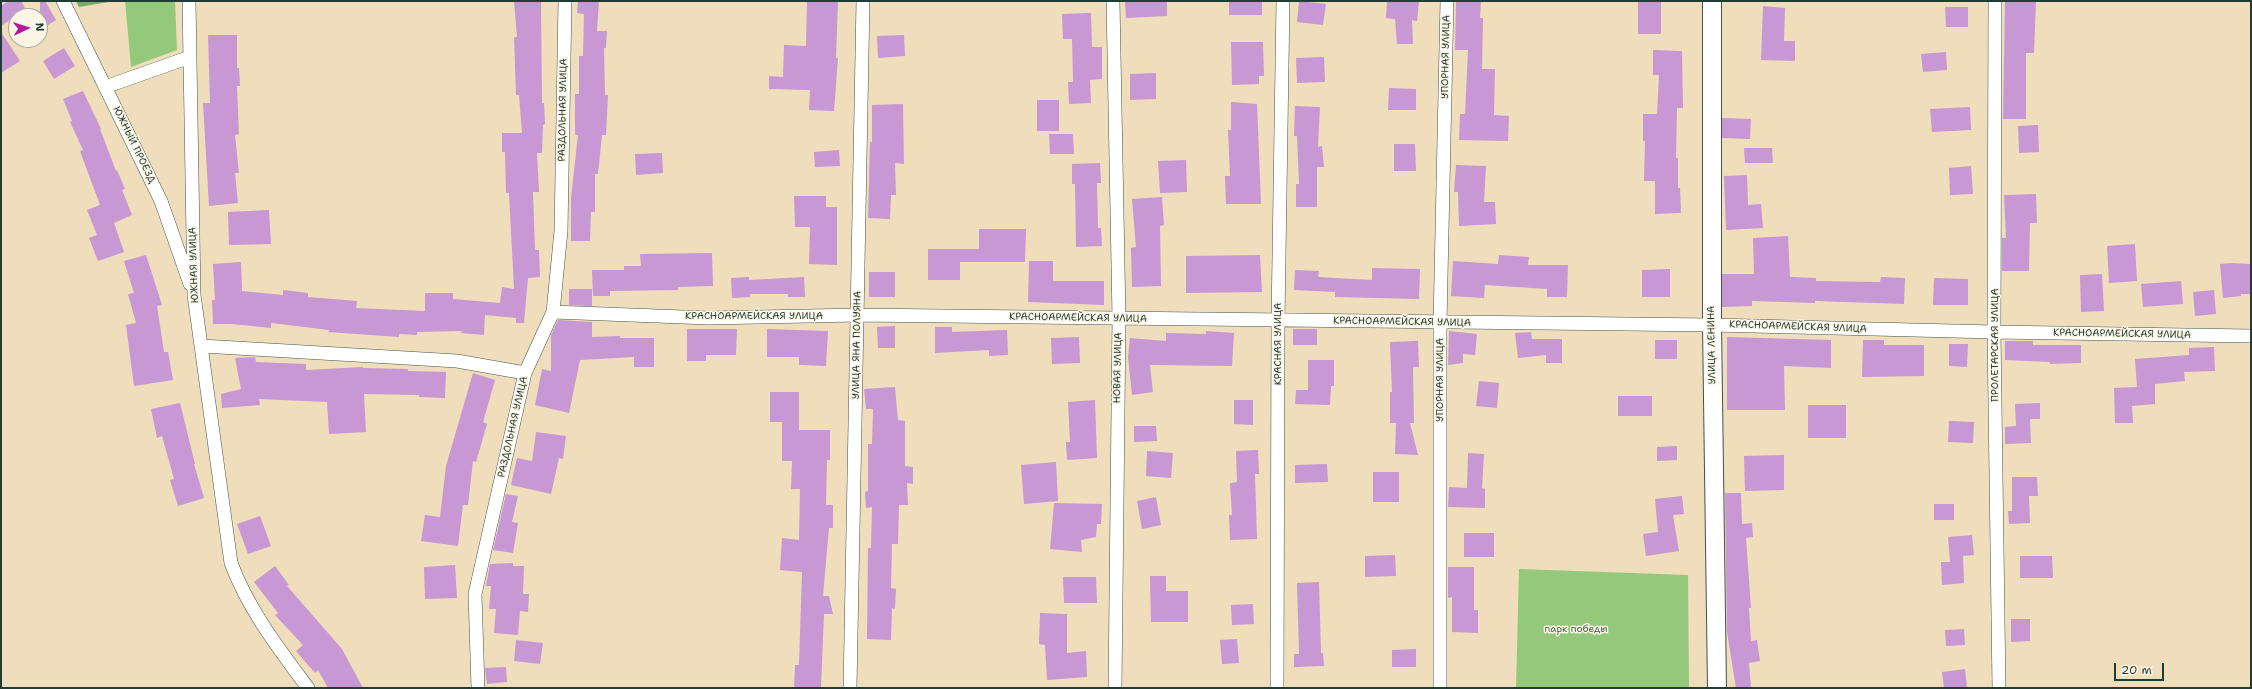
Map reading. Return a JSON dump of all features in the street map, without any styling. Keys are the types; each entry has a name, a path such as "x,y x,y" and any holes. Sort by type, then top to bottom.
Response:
{"street":[{"name":"ЮЖНЫЙ ПРОЕЗД","path":"63,1 161,201 194,294"},
{"name":"ЮЖНАЯ УЛИЦА","path":"189,1 194,294 231,564 238,582 258,616 308,688"},
{"name":"РАЗДОЛЬНАЯ УЛИЦА","path":"478,688 476,594 525,373 553,312 561,231 565,1"},
{"name":"УЛИЦА ЯНА ПОЛУЯНА","path":"850,688 863,1"},
{"name":"НОВАЯ УЛИЦА","path":"1113,1 1119,318 1116,688"},
{"name":"КРАСНАЯ УЛИЦА","path":"1277,688 1278,320 1283,1"},
{"name":"УПОРНАЯ УЛИЦА","path":"1440,688 1440,323 1448,1"},
{"name":"УЛИЦА ЛЕНИНА","path":"1712,1 1712,325 1716,688"},
{"name":"ПРОЛЕТАРСКАЯ УЛИЦА","path":"1995,1 1994,332 1999,688"},
{"path":"105,87 132,79 190,57"},
{"name":"КРАСНОАРМЕЙСКАЯ УЛИЦА","path":"553,312 709,318 858,315 1119,318 1440,323 1712,325 1994,332 2251,336"},
{"path":"202,346 457,361 525,373"}],"green space":[{"path":"76,1 115,1 79,7"},
{"path":"125,1 175,1 177,50 131,67"},
{"name":"парк победы","path":"1519,569 1688,575 1689,688 1516,688"}],"building":[{"path":"9,1 21,1 25,8 8,8 8,21 1,26 1,6"},
{"path":"40,1 45,1 56,20 48,25 48,8 40,8"},
{"path":"514,1 541,1 542,103 544,103 545,124 543,125 542,153 537,153 539,192 533,192 535,250 539,250 540,277 528,278 524,323 516,323 516,318 485,315 484,335 461,333 462,331 417,332 417,335 399,334 399,337 328,332 329,330 271,323 271,328 232,324 213,324 212,300 215,300 213,264 241,262 242,291 283,295 283,290 308,293 308,297 357,301 356,308 425,311 425,293 453,293 453,299 500,303 502,287 514,289 509,193 506,193 505,152 502,152 502,133 522,133 519,95 516,95 514,37 517,37"},
{"path":"578,1 599,1 597,31 607,31 606,48 604,48 605,95 608,95 606,135 602,135 598,174 595,174 595,212 591,212 590,241 571,241 571,198 578,135 575,135 575,94 579,94 579,56 583,56 584,14 577,13"},
{"path":"807,1 838,1 836,58 838,58 834,111 809,110 810,90 769,89 769,76 783,77 784,45 806,46"},
{"path":"1125,1 1167,1 1167,16 1126,18"},
{"path":"1229,1 1262,1 1262,15 1229,15"},
{"path":"1299,1 1326,4 1323,25 1297,22"},
{"path":"1387,1 1419,1 1417,21 1412,20 1413,44 1397,44 1395,19 1386,18"},
{"path":"1456,1 1481,1 1480,18 1483,18 1482,69 1495,69 1494,115 1509,116 1508,141 1459,140 1460,114 1465,114 1468,50 1455,50"},
{"path":"1638,1 1661,1 1661,34 1638,34"},
{"path":"2005,1 2036,1 2034,53 2026,53 2026,119 2003,119"},
{"path":"1763,6 1785,8 1784,41 1795,41 1795,61 1761,60"},
{"path":"1945,7 1968,7 1968,27 1946,27"},
{"path":"1091,13 1092,47 1102,47 1102,79 1090,80 1091,103 1069,104 1068,82 1073,82 1072,39 1063,39 1062,14"},
{"path":"1,32 8,43 8,48 11,48 20,61 1,73"},
{"path":"208,35 237,35 237,68 239,68 240,86 237,86 239,134 235,135 239,173 235,173 238,203 209,206 203,103 210,103"},
{"path":"904,35 905,56 878,58 877,36"},
{"path":"1231,42 1263,42 1264,76 1259,76 1259,84 1232,85"},
{"path":"64,48 75,66 54,79 43,61"},
{"path":"1653,50 1682,51 1683,108 1677,108 1676,158 1678,158 1678,188 1680,188 1681,213 1655,214 1655,181 1644,181 1645,141 1643,141 1643,114 1657,114 1659,75 1653,75"},
{"path":"1946,52 1947,70 1923,72 1921,54"},
{"path":"1324,57 1325,82 1297,83 1296,58"},
{"path":"1156,73 1156,99 1130,100 1130,74"},
{"path":"1389,88 1416,89 1416,110 1388,110"},
{"path":"83,91 101,129 116,171 117,170 125,189 122,190 132,215 114,223 124,252 98,261 89,238 97,235 87,210 100,205 80,151 83,150 70,122 72,121 63,99"},
{"path":"1037,100 1059,100 1059,131 1037,131"},
{"path":"1231,102 1257,104 1261,204 1226,204 1225,176 1230,176 1228,130 1231,130"},
{"path":"903,104 904,164 895,163 896,195 891,195 890,219 868,218 870,142 872,142 872,105"},
{"path":"1295,106 1320,107 1318,147 1322,146 1324,167 1317,167 1317,207 1296,207 1296,184 1299,184 1297,136 1294,136"},
{"path":"1970,107 1971,130 1932,132 1930,109"},
{"path":"1722,118 1751,119 1750,139 1722,138"},
{"path":"2038,125 2039,152 2019,153 2018,126"},
{"path":"1049,134 1073,134 1074,154 1050,154"},
{"path":"1394,144 1415,144 1416,171 1394,171"},
{"path":"1744,148 1772,148 1773,163 1745,163"},
{"path":"839,150 840,166 815,167 814,152"},
{"path":"662,153 663,173 636,175 635,154"},
{"path":"1186,160 1187,192 1160,193 1158,161"},
{"path":"1100,163 1101,183 1097,183 1098,228 1101,228 1102,246 1076,247 1075,184 1072,184 1072,164"},
{"path":"1456,165 1486,166 1484,202 1495,202 1496,224 1459,226 1458,192 1454,192"},
{"path":"1971,166 1973,194 1950,195 1949,168"},
{"path":"1747,175 1748,205 1761,204 1763,228 1726,230 1724,176"},
{"path":"2036,194 2037,223 2030,223 2029,271 2002,271 2002,238 2006,238 2004,195"},
{"path":"794,196 826,196 826,207 837,207 837,265 809,264 810,227 795,227"},
{"path":"1162,197 1164,225 1160,226 1161,286 1132,287 1131,248 1136,247 1132,199"},
{"path":"269,210 271,244 229,245 228,212"},
{"path":"979,229 1026,229 1025,262 960,262 960,280 928,280 928,249 979,249"},
{"path":"1788,236 1790,277 1816,278 1816,281 1880,282 1881,277 1905,278 1904,304 1815,301 1815,303 1752,301 1752,306 1722,307 1722,274 1754,274 1753,238"},
{"path":"2135,244 2137,281 2109,283 2107,246"},
{"path":"712,253 713,286 678,287 678,290 610,291 610,296 593,296 592,270 624,270 624,266 641,266 640,254"},
{"path":"146,255 162,305 157,306 164,352 168,352 173,380 134,386 126,325 136,323 128,294 134,293 124,261"},
{"path":"1260,255 1262,292 1186,293 1186,256"},
{"path":"1499,255 1529,257 1528,265 1568,265 1567,297 1547,297 1547,289 1485,285 1484,298 1451,296 1453,261 1498,264"},
{"path":"1029,261 1053,261 1053,281 1104,281 1104,305 1028,302"},
{"path":"2220,264 2251,264 2251,294 2241,294 2241,296 2223,298"},
{"path":"1372,268 1420,269 1419,299 1335,297 1335,292 1294,290 1295,270 1319,271 1318,277 1372,280"},
{"path":"1670,269 1670,297 1642,297 1642,270"},
{"path":"869,272 895,272 895,297 869,297"},
{"path":"2102,274 2104,311 2081,312 2080,275"},
{"path":"749,277 749,280 804,277 805,297 788,297 788,294 750,294 750,297 732,298 731,278"},
{"path":"1934,278 1968,279 1968,305 1933,305"},
{"path":"2181,281 2183,304 2143,307 2141,284"},
{"path":"569,289 592,289 592,306 569,305"},
{"path":"2214,290 2216,314 2195,316 2193,292"},
{"path":"558,320 592,322 592,337 620,336 620,338 654,338 654,367 634,367 634,357 580,360 569,413 535,405 542,369 551,371 551,335"},
{"path":"895,326 895,348 878,348 877,327"},
{"path":"935,327 952,327 952,332 1007,330 1008,355 989,356 989,350 935,353"},
{"path":"687,329 737,329 736,355 706,355 706,361 687,361"},
{"path":"767,329 828,331 826,366 799,365 799,357 767,357"},
{"path":"1293,329 1317,329 1317,345 1293,345"},
{"path":"1206,331 1234,333 1232,366 1150,365 1153,392 1132,395 1128,357 1130,338 1166,341 1166,333 1206,334"},
{"path":"1449,331 1477,334 1475,355 1463,354 1463,363 1448,365"},
{"path":"1531,332 1532,339 1562,339 1562,363 1546,363 1546,355 1518,358 1515,333"},
{"path":"1079,337 1080,363 1052,364 1051,338"},
{"path":"1727,337 1831,340 1831,368 1784,366 1785,410 1727,410"},
{"path":"1655,340 1677,340 1677,359 1655,359"},
{"path":"1863,340 1884,340 1884,345 1924,345 1924,376 1862,377"},
{"path":"1418,341 1419,367 1413,367 1414,423 1410,423 1418,455 1395,454 1396,423 1390,423 1390,392 1392,392 1390,342"},
{"path":"2005,341 2033,341 2033,345 2081,345 2081,363 2050,364 2050,362 2005,360"},
{"path":"1949,344 1968,344 1967,367 1949,366"},
{"path":"2214,347 2215,371 2184,372 2185,381 2155,384 2155,404 2132,406 2133,423 2115,423 2114,388 2137,387 2135,359 2189,355 2189,348"},
{"path":"255,357 256,362 306,364 306,370 363,367 408,369 408,371 446,372 445,398 419,397 419,395 364,394 366,432 329,434 327,402 259,399 260,405 222,408 221,394 241,389 235,358"},
{"path":"1308,360 1334,360 1334,386 1331,386 1330,405 1295,404 1296,390 1308,390"},
{"path":"473,373 495,380 483,422 487,424 476,462 473,461 468,505 463,505 458,546 421,541 425,515 440,517 446,466"},
{"path":"1479,381 1499,383 1497,408 1476,406"},
{"path":"895,387 898,420 905,421 905,466 913,467 913,484 907,483 908,505 899,505 898,544 892,544 891,588 896,589 895,609 892,608 891,640 867,639 868,548 871,548 872,507 866,508 865,492 868,491 868,444 872,444 873,409 866,409 864,389"},
{"path":"770,392 799,392 799,430 830,430 830,460 827,460 826,505 833,505 833,528 829,528 823,596 829,596 833,614 824,614 821,688 794,688 795,665 799,665 802,572 780,570 782,538 799,540 800,489 791,489 792,461 782,461 782,422 770,422"},
{"path":"1618,396 1652,396 1652,416 1618,416"},
{"path":"1095,400 1097,458 1067,460 1066,442 1070,442 1068,402"},
{"path":"1234,400 1253,400 1253,425 1234,424"},
{"path":"180,403 194,464 204,498 178,506 170,480 174,479 162,436 157,438 151,409"},
{"path":"2040,403 2040,419 2030,419 2031,443 2005,444 2005,427 2016,426 2015,404"},
{"path":"1808,405 1846,405 1846,438 1808,438"},
{"path":"1949,421 1974,422 1973,443 1948,442"},
{"path":"1134,426 1156,426 1157,441 1134,442"},
{"path":"536,432 566,436 563,459 559,458 551,494 511,485 517,458 532,461"},
{"path":"1677,446 1677,460 1657,461 1657,447"},
{"path":"1258,450 1259,474 1255,474 1257,539 1230,540 1229,515 1232,515 1230,483 1237,482 1236,451"},
{"path":"1147,451 1173,453 1171,478 1146,476"},
{"path":"1468,453 1484,454 1482,488 1485,489 1485,508 1448,507 1449,487 1467,488"},
{"path":"1784,455 1784,490 1745,491 1744,456"},
{"path":"1056,462 1058,501 1024,504 1021,465"},
{"path":"1327,464 1328,482 1295,483 1295,465"},
{"path":"1373,472 1399,472 1399,502 1373,502"},
{"path":"2012,477 2037,477 2038,496 2029,496 2030,523 2009,524 2008,511 2012,511"},
{"path":"1725,493 1741,493 1742,524 1752,523 1753,537 1746,538 1751,608 1749,608 1751,641 1757,640 1760,661 1749,663 1751,688 1736,688 1727,632"},
{"path":"506,494 518,496 512,522 518,523 513,553 493,550"},
{"path":"1682,496 1684,514 1673,515 1679,551 1646,556 1643,534 1658,532 1655,499"},
{"path":"1156,497 1161,525 1142,529 1137,501"},
{"path":"1054,503 1102,504 1101,524 1097,524 1096,537 1081,540 1082,552 1050,549"},
{"path":"1934,504 1954,504 1954,520 1934,520"},
{"path":"260,516 271,546 248,554 237,524"},
{"path":"1464,533 1494,533 1494,557 1464,557"},
{"path":"1972,535 1974,555 1963,556 1964,583 1942,585 1941,562 1950,562 1948,537"},
{"path":"1395,555 1396,576 1365,577 1365,556"},
{"path":"2020,556 2052,556 2053,578 2020,578"},
{"path":"513,563 513,566 524,566 523,594 529,594 528,612 520,611 518,635 494,633 496,609 489,609 491,586 486,586 490,564"},
{"path":"455,565 457,598 425,599 424,567"},
{"path":"275,566 289,585 287,586 342,649 363,688 328,688 318,670 315,673 296,651 303,645 275,615 278,613 254,582"},
{"path":"1448,567 1474,567 1474,610 1478,610 1478,633 1452,632 1452,597 1448,598"},
{"path":"1150,576 1166,576 1166,591 1188,591 1188,622 1151,622"},
{"path":"1063,577 1096,577 1097,603 1064,603"},
{"path":"1319,582 1321,653 1323,653 1324,666 1294,667 1294,654 1299,654 1297,583"},
{"path":"1253,604 1254,624 1232,625 1231,605"},
{"path":"1040,613 1067,614 1067,653 1086,651 1087,677 1047,680 1045,645 1039,644"},
{"path":"2011,619 2030,619 2030,641 2011,642"},
{"path":"1964,629 1965,645 1946,646 1945,630"},
{"path":"1237,639 1239,663 1222,664 1220,640"},
{"path":"516,640 543,643 540,664 514,661"},
{"path":"1416,649 1416,667 1392,667 1392,650"},
{"path":"506,667 507,682 487,684 485,668"},
{"path":"1965,669 1967,688 1944,688 1942,672"}]}
